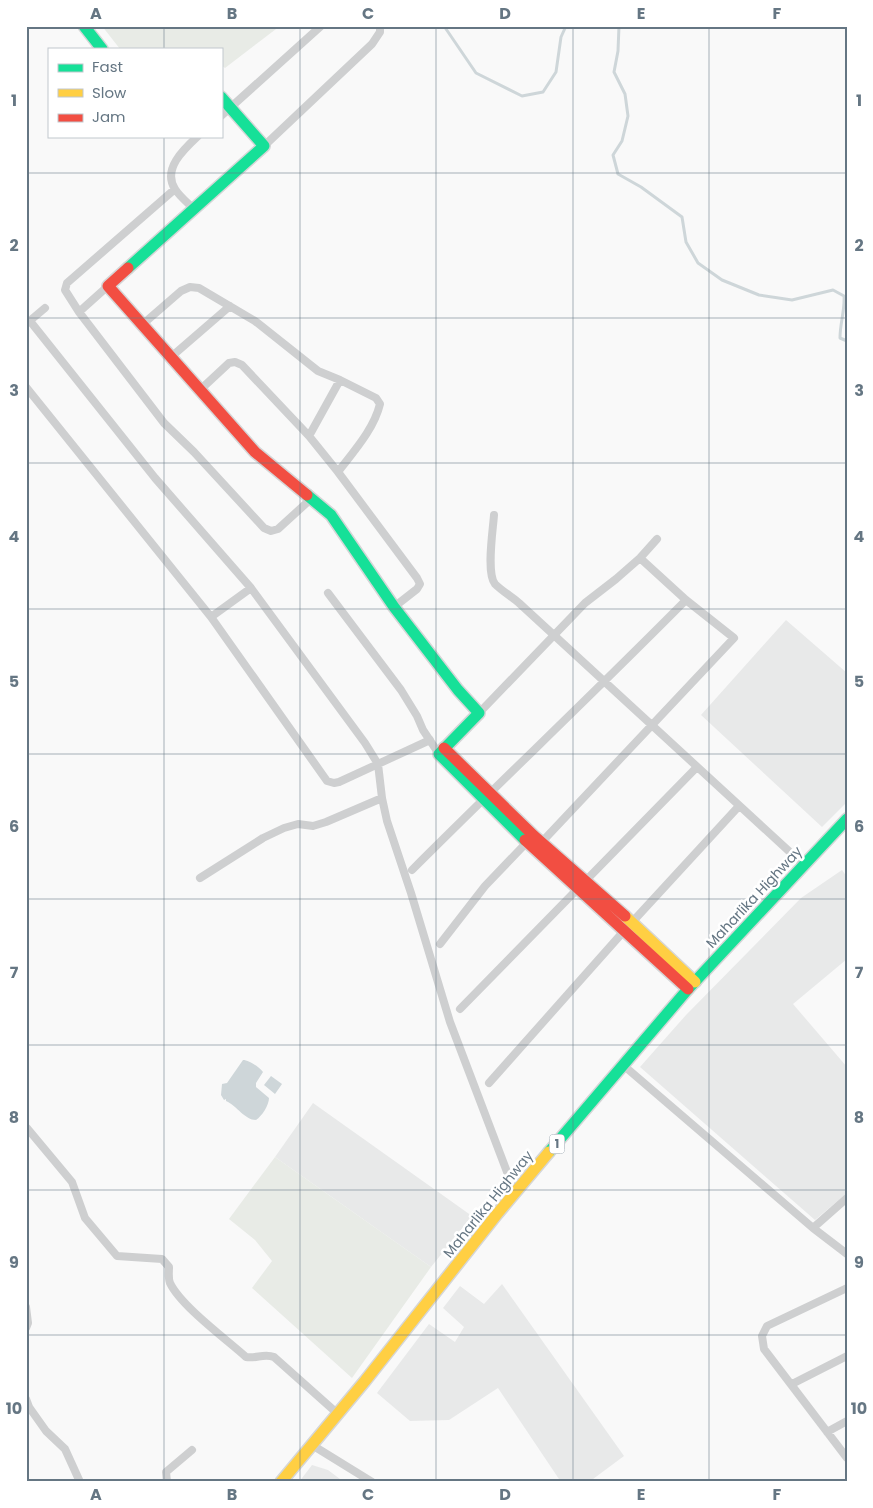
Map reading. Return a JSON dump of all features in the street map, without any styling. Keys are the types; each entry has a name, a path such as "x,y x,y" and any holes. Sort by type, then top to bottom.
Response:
{"street":[{"path":"84,26 101,48"},
{"path":"222,115 321,26"},
{"path":"79,312 264,146 372,44 380,32 380,26"},
{"path":"222,98 264,146"},
{"path":"194,210 175,189 170,178 175,162 196,138"},
{"path":"175,189 66,284 65,290 79,312 164,423 194,452 264,528 278,529 312,498"},
{"path":"108,286 255,452 331,515 394,607 458,690 479,713"},
{"path":"143,324 181,291 190,287 199,288 255,321 318,372 340,380 376,398 380,404 378,412 366,434 338,472"},
{"path":"171,357 230,306"},
{"path":"45,308 28,323 155,478 251,588 365,743 378,764 387,821 450,1022 515,1193"},
{"path":"200,390 230,363 235,362 242,365 309,436 418,578 420,584 417,588 394,607"},
{"path":"309,436 340,380"},
{"path":"26,387 211,617 327,780 334,783 378,764 437,747 479,713 586,603 640,558 657,539"},
{"path":"494,515 491,565 491,575 494,583 519,603 804,865"},
{"path":"440,944 485,886 534,843 652,725 734,638 686,600 640,558"},
{"path":"211,617 251,588"},
{"path":"328,593 401,690 437,747 534,843 583,885 692,986"},
{"path":"412,870 485,796 605,682 686,600"},
{"path":"460,1009 697,768"},
{"path":"200,878 256,842 284,828 298,824 313,826 382,798"},
{"path":"489,1083 628,926 739,806"},
{"name":"Maharlika Highway","path":"281,1482 338,1414 497,1214 623,1065 692,986 847,819"},
{"path":"623,1065 813,1228 847,1254"},
{"path":"27,1128 72,1182 85,1218 118,1256 162,1260 169,1267 169,1281 184,1301 232,1345 246,1357 254,1359 264,1355 274,1357 338,1414"},
{"path":"813,1228 847,1198"},
{"path":"847,1288 767,1326 762,1336 764,1349 847,1458"},
{"path":"26,1307 28,1323 26,1328"},
{"path":"792,1384 847,1356"},
{"path":"26,1400 46,1431 65,1449 80,1482"},
{"path":"827,1432 847,1421"},
{"path":"312,1445 372,1482"},
{"path":"167,1482 166,1472 192,1450"}],"shaded area":[{"path":"102,26 280,26 225,68 222,66 222,48 119,48"},
{"path":"786,620 847,673 847,802 822,827 701,715"},
{"path":"842,870 847,877 847,959 793,1004 847,1067 847,1193 815,1220 640,1067 686,1015 801,898"},
{"path":"243,1060 254,1064 263,1072 256,1083 256,1087 269,1098 265,1110 256,1120 245,1115 226,1101 226,1099 224,1100 221,1095 222,1084 227,1083"},
{"path":"271,1076 282,1084 275,1094 264,1085"},
{"path":"313,1103 472,1216 431,1267 275,1157"},
{"path":"275,1157 431,1267 352,1378 252,1288 272,1261 255,1240 229,1219"},
{"path":"502,1284 624,1456 589,1482 561,1482 498,1388 449,1420 410,1421 377,1393 429,1324 455,1342 464,1327 443,1308 460,1286 484,1304"},
{"path":"312,1465 328,1470 344,1482 299,1482"}],"waterway":[{"path":"444,26 476,73 522,96 543,92 556,72 561,37 566,26"},
{"path":"619,26 618,51 614,72 625,94 628,116 622,141 613,155 618,174 641,187 682,217 686,242 698,263 722,280 759,295 792,300 833,290 844,296 840,338 847,341"}],"traffic: fast":[{"path":"84,26 101,48"},
{"path":"128,268 264,146 222,98"},
{"path":"307,495 331,515 394,607 458,690 479,713 439,754 525,840"},
{"path":"549,1152 688,989 847,819"}],"traffic: slow":[{"path":"625,916 695,982"},
{"path":"281,1482 365,1381 497,1214 549,1152"}],"traffic: jam":[{"path":"128,268 108,286 255,452 307,495"},
{"path":"444,748 534,836 625,916"},
{"path":"525,840 688,989"}]}
